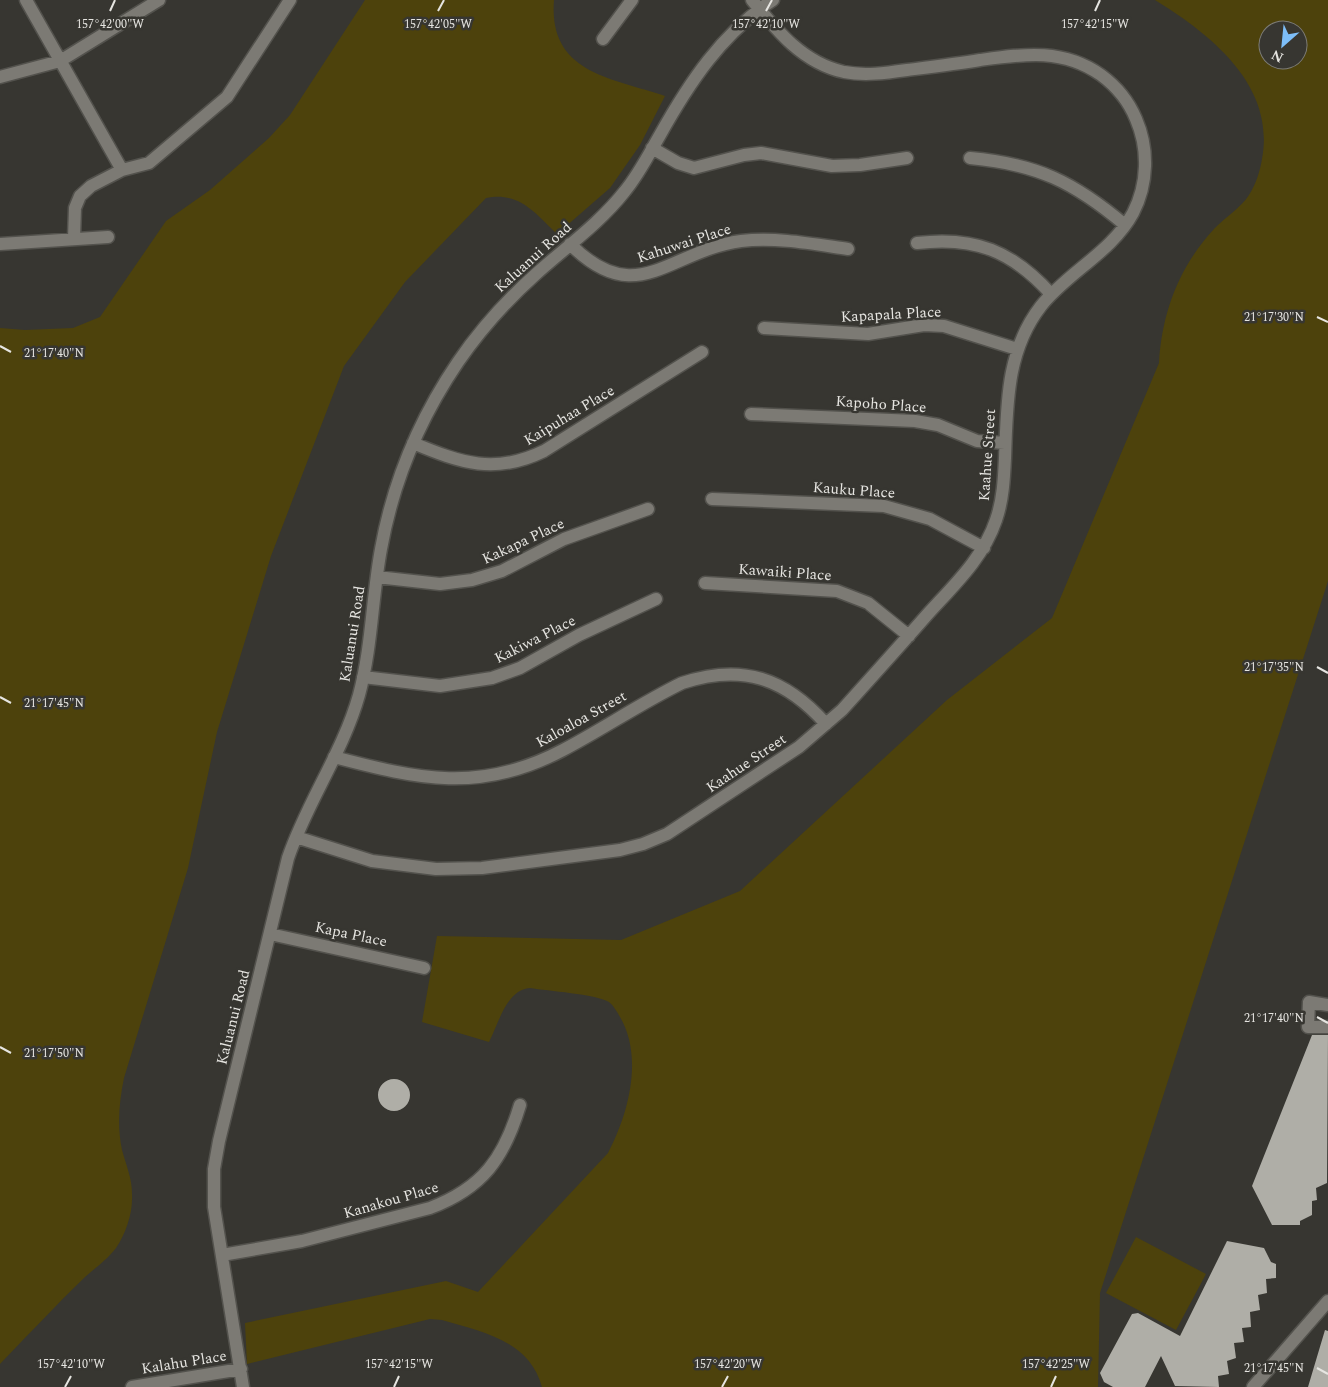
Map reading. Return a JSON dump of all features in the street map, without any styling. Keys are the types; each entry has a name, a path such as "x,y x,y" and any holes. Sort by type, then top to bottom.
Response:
{"street":[{"path":"26,0 122,170"},
{"path":"0,77 60,61 159,0"},
{"path":"74,238 75,208 80,196 91,186 122,170 149,163 227,97 290,0"},
{"path":"603,38 632,0"},
{"name":"Kaluanui Road","path":"243,1387 214,1207 216,1155 270,934 296,837 351,718 363,677 387,521 413,443 444,384 476,338 512,296 612,206 636,177 702,67 756,5 774,0"},
{"name":"Kaahue Street","path":"296,837 372,861 436,870 482,868 620,850 643,844 667,834 799,747 826,724 909,636 964,574 984,548 992,532 1001,501 1010,378 1017,349 1030,322 1051,294 1125,225 1133,213 1143,186 1145,156 1140,128 1127,102 1106,79 1093,70 1065,57 1034,54 874,75 844,72 830,68 804,54 781,35 756,5"},
{"path":"652,148 678,163 694,168 752,154 773,154 832,166 860,165 908,158"},
{"path":"970,158 1003,162 1052,175 1090,198 1125,225"},
{"path":"0,244 108,236"},
{"name":"Kahuwai Place","path":"570,244 597,268 625,276 641,275 704,251 740,242 792,242 848,249"},
{"path":"916,243 955,242 993,250 1016,261 1028,270 1051,294"},
{"name":"Kapapala Place","path":"764,328 868,334 934,325 955,328 1017,349"},
{"name":"Kaipuhaa Place","path":"413,443 451,459 475,464 498,465 522,460 544,451 702,352"},
{"name":"Kapoho Place","path":"751,414 915,421 938,425 977,441 1006,443"},
{"name":"Kauku Place","path":"712,499 884,506 930,519 984,548"},
{"name":"Kakapa Place","path":"378,577 440,584 472,580 502,571 564,538 648,509"},
{"name":"Kawaiki Place","path":"706,583 814,588 837,591 868,603 909,636"},
{"name":"Kakiwa Place","path":"363,677 440,686 492,678 520,668 579,635 656,599"},
{"name":"Kaloaloa Street","path":"334,757 392,773 420,778 457,779 501,773 536,763 682,683 696,678 725,674 754,677 783,687 808,704 826,724"},
{"name":"Kapa Place","path":"270,934 424,968"},
{"path":"1328,1005 1309,1002 1308,1027 1328,1028"},
{"name":"Kanakou Place","path":"222,1255 302,1241 430,1208 449,1201 474,1185 495,1163 510,1137 520,1105"},
{"path":"1253,1387 1328,1301"},
{"name":"Kalahu Place","path":"132,1387 241,1369"}],"shaded area":[{"path":"365,0 554,0 555,24 561,43 572,58 587,69 605,77 665,96 640,145 610,188 557,234 534,212 517,201 498,197 486,198 405,282 344,366 271,556 217,732 188,868 124,1078 120,1105 120,1141 132,1188 131,1208 126,1229 113,1252 85,1277 0,1364 0,328 25,330 73,328 100,317 166,221 210,190 269,138 290,115"},
{"path":"1155,0 1328,0 1328,581 1100,1293 1098,1387 542,1387 536,1371 527,1358 502,1340 473,1329 442,1320 430,1319 247,1364 245,1323 446,1281 478,1292 608,1153 615,1138 627,1104 632,1068 631,1050 627,1033 612,1005 602,999 583,995 530,988 522,990 509,1001 489,1042 422,1022 437,936 621,940 740,891 947,700 1052,618 1159,363 1164,326 1174,291 1191,259 1214,229 1242,204 1249,195 1259,173 1264,132 1259,108 1249,85 1234,64 1197,29"},
{"path":"1136,1237 1206,1274 1176,1330 1106,1293"}],"building":[{"path":"1312,1035 1328,1035 1327,1183 1316,1188 1317,1200 1312,1201 1312,1215 1300,1221 1300,1225 1272,1225 1252,1186"},
{"path":"394,1079 406,1083 410,1095 406,1107 394,1111 382,1107 378,1095 382,1083"},
{"path":"1227,1241 1264,1248 1271,1262 1276,1264 1276,1278 1266,1279 1267,1293 1258,1295 1260,1310 1250,1312 1251,1327 1242,1328 1244,1342 1234,1343 1236,1358 1227,1361 1229,1374 1218,1376 1219,1387 1175,1386 1161,1356 1145,1387 1113,1387 1104,1382 1100,1373 1132,1314 1138,1313 1180,1336"},
{"path":"1325,1330 1328,1331 1328,1387 1308,1387"}]}
